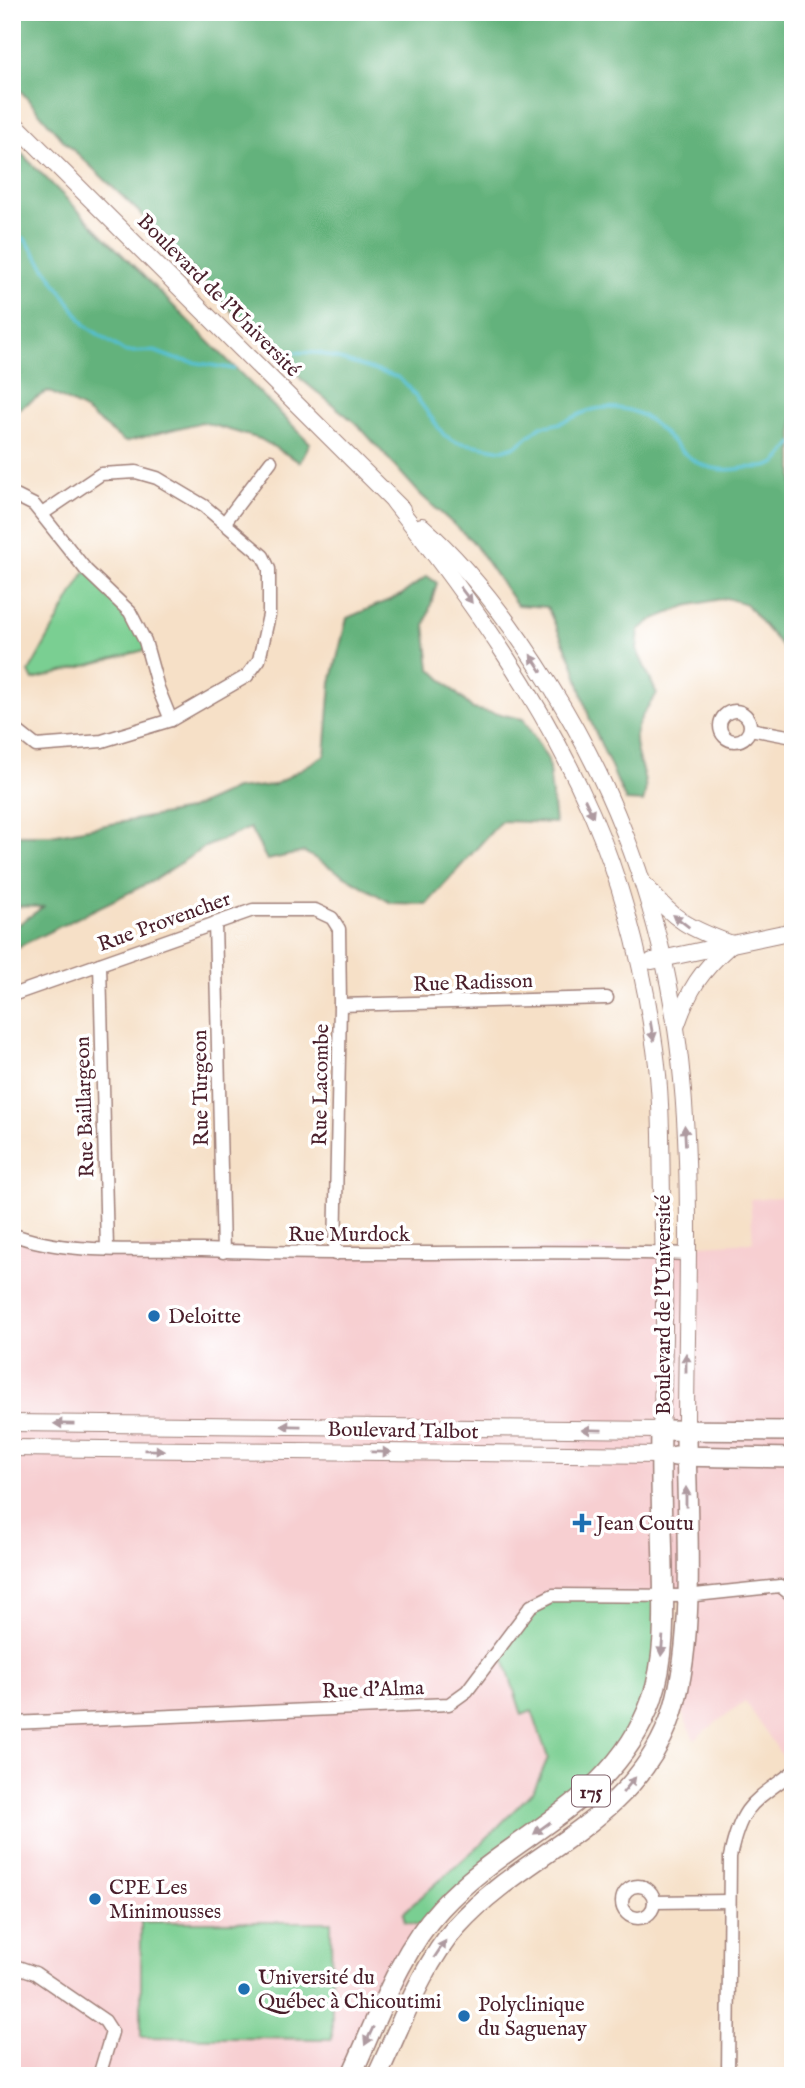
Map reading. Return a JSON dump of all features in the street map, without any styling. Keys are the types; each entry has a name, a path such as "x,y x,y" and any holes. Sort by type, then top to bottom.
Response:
{"main road":[{"name":"Boulevard de l'Université","path":"12,121 394,502 441,543 489,598 536,663 572,721 601,778 642,882 662,958 675,1028 685,1137 686,1596 685,1635 676,1700 668,1723 645,1766 597,1817 490,1896 458,1925 422,1979 377,2076"},
{"name":"Boulevard de l'Université","path":"351,2076 410,1950 440,1908 475,1878 594,1789 627,1749 653,1697 660,1663 664,1595 660,1455 664,1253 655,1051 640,964 615,875 592,815 559,746 521,677 472,602 394,502"},
{"path":"642,882 662,907 690,928 732,944"},
{"path":"640,964 793,931"},
{"path":"675,1028 689,990 707,966 732,944"},
{"name":"Boulevard Talbot","path":"12,1423 793,1432"},
{"name":"Boulevard Talbot","path":"12,1448 793,1458"}],"street":[{"path":"225,522 271,461"},
{"path":"12,727 36,746 102,741 171,720 247,676 259,660 269,615 269,569 263,556 225,522 156,478 136,472 101,474 42,514"},
{"path":"12,494 34,505 86,570 130,612 145,640 158,688 171,720"},
{"path":"750,729 793,737"},
{"name":"Rue Provencher","path":"12,995 253,909 315,910 332,918"},
{"name":"Rue Lacombe","path":"332,918 339,929 341,1005 335,1254"},
{"name":"Rue Turgeon","path":"215,923 223,1252"},
{"name":"Rue Baillargeon","path":"100,964 107,1249"},
{"name":"Rue Radisson","path":"341,1005 607,998"},
{"name":"Rue Murdock","path":"12,1234 31,1241 107,1249 335,1254 687,1254"},
{"name":"Rue d'Alma","path":"12,1723 449,1704 467,1691 531,1606 553,1595 686,1596 780,1586 793,1596"},
{"path":"714,2076 728,2076 730,1857 737,1824 752,1802 793,1772"},
{"path":"654,1902 729,1902"},
{"path":"12,1965 35,1973 104,2021 112,2032 99,2076"}],"shaded area":[{"path":"793,1196 793,1772 745,1701 694,1739 676,1700 686,1596 505,1662 522,1715 532,1710 548,1757 534,1790 482,1843 426,1927 351,2076 12,2076 12,1234 107,1249 664,1247 753,1242 750,1199"}],"green space":[{"path":"12,12 793,12 793,660 746,604 726,598 686,606 652,620 639,630 637,650 657,694 640,720 635,738 645,786 643,802 626,801 590,720 573,663 547,607 517,605 472,541 421,495 358,425 301,379 278,347 255,336 138,211 63,140 12,81"},
{"path":"12,144 310,443 300,462 260,439 202,422 125,442 80,407 48,391 12,413"},
{"path":"86,570 130,612 148,649 33,680 29,672"},
{"path":"427,576 437,583 425,625 430,668 473,709 523,719 548,760 555,823 501,821 427,904 391,903 304,852 267,860 250,828 205,847 153,881 12,950 12,929 43,907 12,906 12,835 51,835 188,810 235,789 274,785 325,755 331,683 347,618 401,595"},
{"path":"553,1595 664,1595 663,1629 633,1740 426,1927 405,1922 403,1913 482,1843 534,1790 548,1758 532,1711 522,1715 505,1662 497,1651 531,1606"},
{"path":"141,1922 331,1922 332,2039 141,2037"}],"waterway":[{"path":"12,239 24,238 86,326 125,352 154,351 175,359 234,369"},
{"path":"287,352 319,353 397,377 408,386 444,435 456,442 503,450 518,445 541,426 562,422 587,411 609,408 639,414 653,423 689,457 703,465 721,469 770,466 778,461 793,443"}],"place":[{"name":"Deloitte","path":"154,1316"},
{"name":"Jean Coutu","path":"582,1523"},
{"name":"CPE Les Minimousses","path":"95,1899"},
{"name":"Université du Québec à Chicoutimi","path":"244,1989"},
{"name":"Polyclinique du Saguenay","path":"464,2016"}]}
